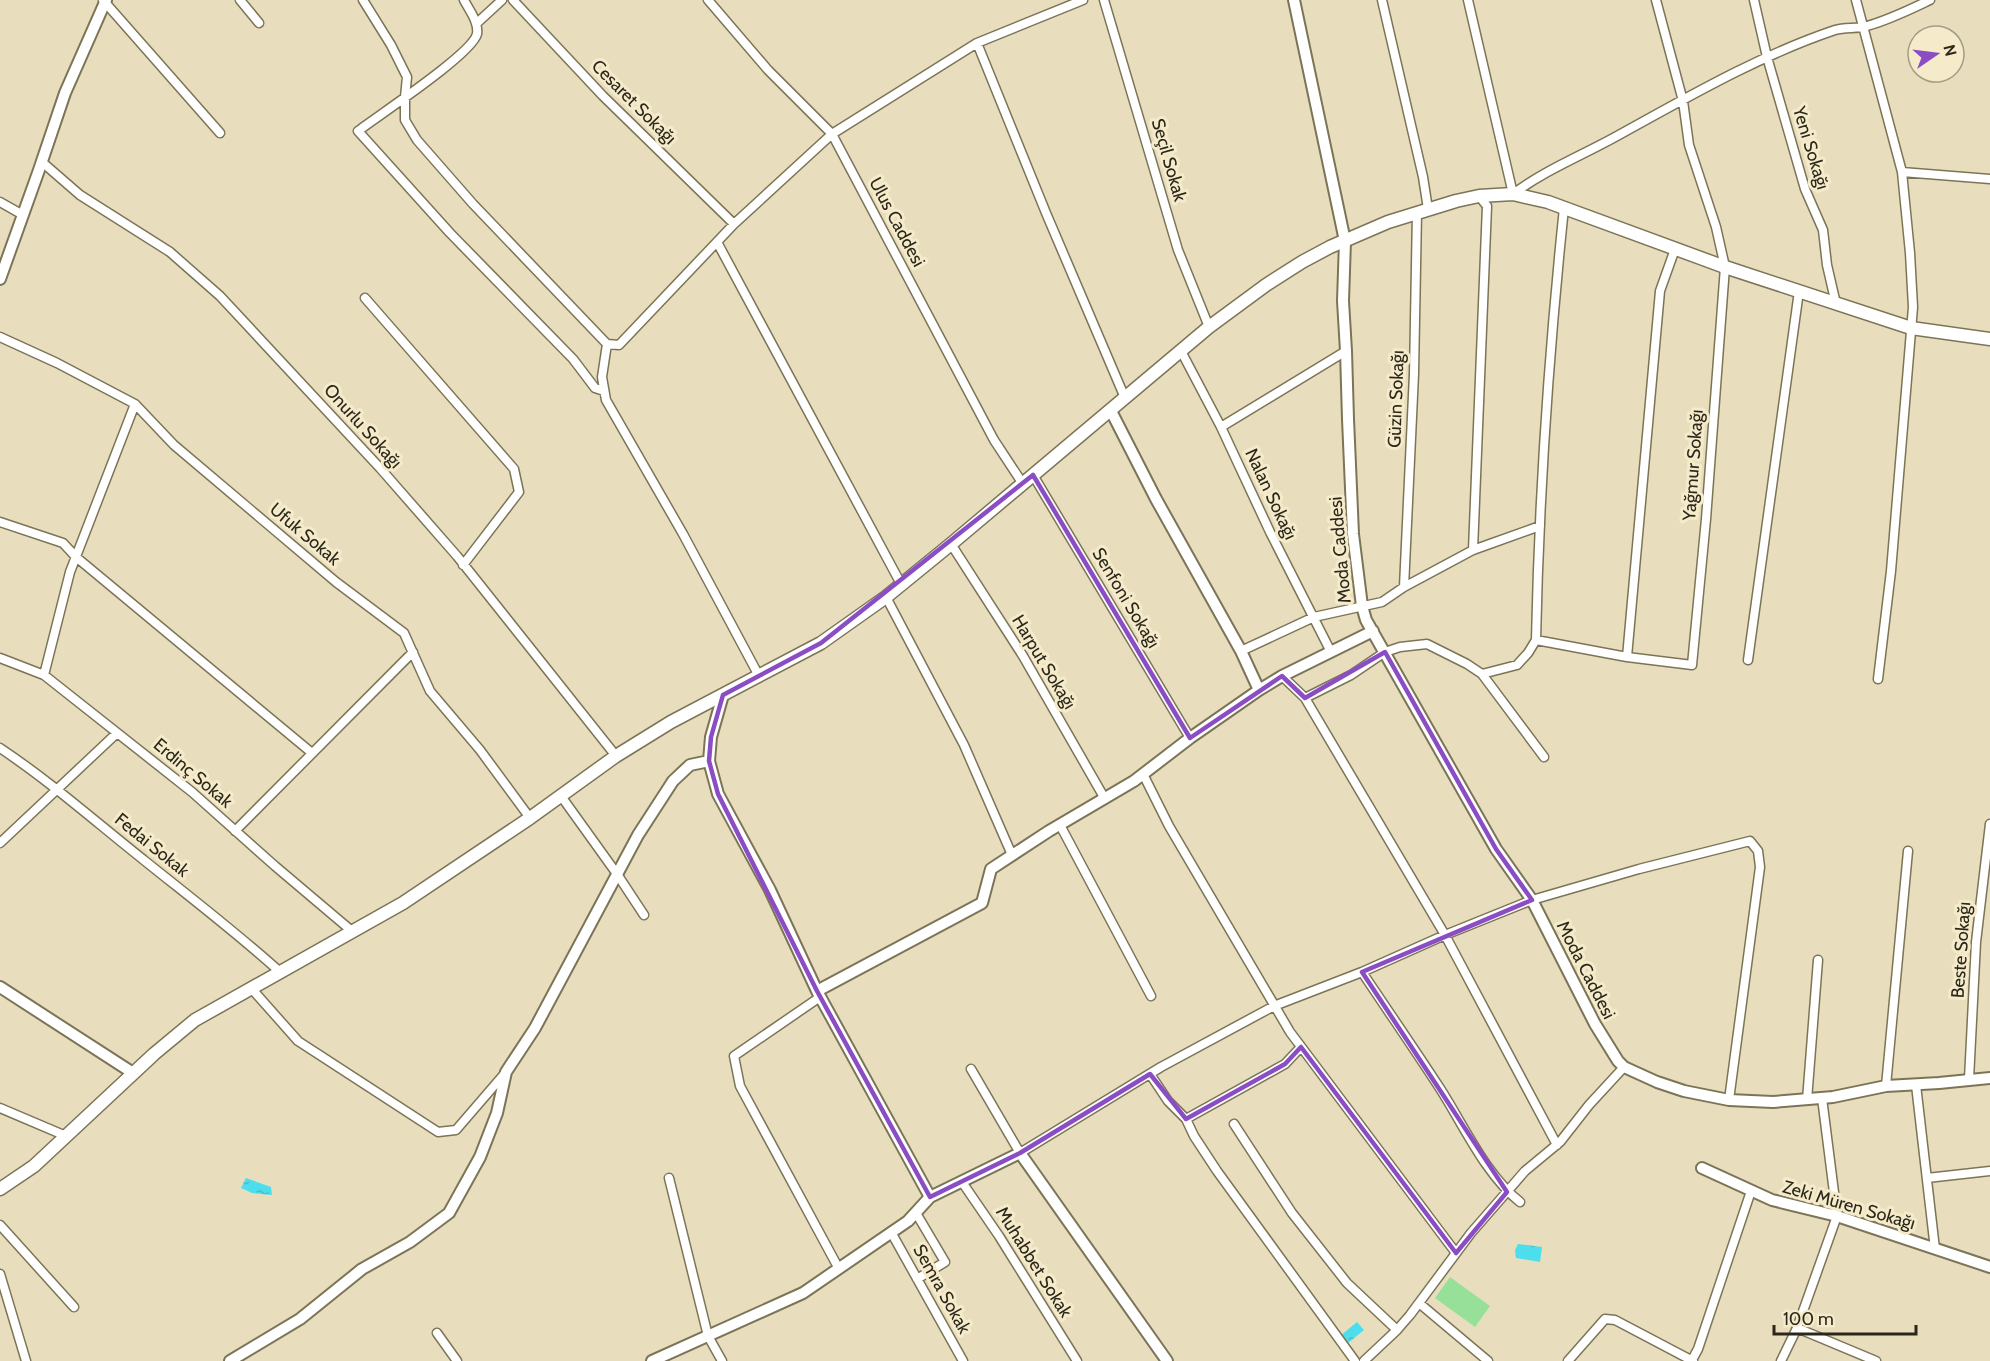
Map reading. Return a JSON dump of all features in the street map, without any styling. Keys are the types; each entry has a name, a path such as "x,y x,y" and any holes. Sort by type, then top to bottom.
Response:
{"main road":[{"path":"0,1189 34,1166 133,1073 195,1020 403,903 530,818 616,756 671,722 821,643 886,597 1209,327 1302,262 1388,222 1479,196 1513,194 1564,208 1725,267 1911,328 1990,339"}],"street":[{"path":"0,279 65,93 104,0 220,133"},
{"path":"240,0 260,23"},
{"path":"363,0 391,45 407,77 405,120 417,140 473,204 607,344 619,345 734,225 832,134 977,43 1083,0"},
{"path":"464,0 477,23 477,36 437,76 358,131 450,233 573,358 595,388 604,391"},
{"path":"477,23 502,0"},
{"name":"Cesaret Sokağı","path":"513,0 603,96 734,225"},
{"name":"Ulus Caddesi","path":"708,0 768,70 832,134 994,440 1023,484"},
{"name":"Seçil Sokak","path":"1104,0 1178,250 1209,327"},
{"name":"Moda Caddesi","path":"1294,0 1345,241 1343,301 1353,534 1365,621 1373,631 1496,849 1532,900 1595,1024 1624,1067"},
{"name":"Güzin Sokağı","path":"1382,0 1423,177 1404,587"},
{"path":"1468,0 1513,194 1529,182 1683,101 1693,93 1767,57 1838,29 1864,27 1930,0"},
{"name":"Yağmur Sokağı","path":"1627,657 1692,665 1706,519 1725,267 1716,227 1689,145 1683,101 1656,0"},
{"name":"Yeni Sokağı","path":"1754,0 1767,57 1805,189 1823,230 1827,265 1836,304"},
{"path":"1856,0 1902,172 1910,253 1912,307 1892,570 1878,679"},
{"path":"977,43 1125,398"},
{"name":"Onurlu Sokağı","path":"42,162 80,195 170,252 220,296 380,468 463,565 616,756"},
{"path":"1902,172 1990,179"},
{"path":"1473,550 1487,206 1479,196"},
{"path":"0,202 23,215"},
{"path":"1482,674 1517,665 1536,640 1550,342 1564,208"},
{"path":"717,242 901,584"},
{"path":"1536,640 1627,657 1660,291 1675,249"},
{"path":"1748,660 1799,291"},
{"path":"365,298 514,469 519,492 463,565"},
{"name":"Ufuk Sokak","path":"0,337 57,363 135,404 174,445 210,476 336,582 404,633 430,691 480,750 530,818"},
{"path":"607,344 602,377 606,400 683,534 759,676"},
{"name":"Nalan Sokağı","path":"1181,351 1221,427 1330,652"},
{"path":"1221,427 1346,351"},
{"path":"44,675 70,572 135,404"},
{"path":"1110,411 1241,651 1259,690"},
{"name":"Senfoni Sokağı","path":"1033,475 1190,738"},
{"path":"0,522 63,543 76,557 312,753"},
{"path":"1241,651 1314,616 1382,602 1404,587 1473,550 1540,526"},
{"name":"Harput Sokağı","path":"951,544 1023,656 1105,799"},
{"path":"886,597 964,745 1012,855"},
{"path":"839,1269 740,1086 734,1056 818,994 982,903 991,869 1143,774 1259,690 1282,676 1373,631"},
{"path":"1305,698 1351,675 1385,652 1400,647 1427,644 1482,674 1544,758"},
{"path":"236,831 413,652"},
{"name":"Erdinç Sokak","path":"0,658 44,675 192,792 354,932"},
{"path":"1282,676 1305,698 1445,935 1557,1144"},
{"path":"723,695 711,736 710,761 718,794 770,890 818,994 930,1197"},
{"path":"0,843 117,733"},
{"name":"Fedai Sokak","path":"0,748 57,789 239,935 280,972"},
{"path":"251,988 298,1041 438,1132 456,1130 506,1072 535,1028 638,835 673,781 690,765 710,761"},
{"path":"1143,774 1169,826 1274,1006 1301,1047 1456,1253"},
{"path":"561,796 644,915"},
{"name":"Beste Sokağı","path":"1969,1079 1976,942 1990,824"},
{"path":"1060,825 1152,996"},
{"path":"652,1361 803,1293 908,1221 930,1197 1020,1153 1150,1074 1274,1006 1362,972 1532,900 1750,841 1758,851 1760,867 1729,1100"},
{"path":"1886,1086 1908,851"},
{"path":"1807,1100 1818,960"},
{"path":"1362,972 1479,1152 1508,1192 1520,1202"},
{"path":"0,987 133,1073"},
{"path":"1186,1119 1285,1064 1301,1047"},
{"path":"1364,1361 1397,1330 1456,1253 1525,1171 1557,1144 1624,1067 1684,1091 1729,1100 1773,1102 1822,1098 1886,1086 1990,1078"},
{"path":"972,1069 1020,1153 1167,1361"},
{"path":"230,1361 300,1319 362,1269 410,1242 449,1213 480,1157 497,1113 506,1072"},
{"path":"1150,1074 1168,1101 1186,1119 1217,1172 1354,1361"},
{"path":"1916,1085 1935,1249"},
{"path":"1781,1361 1797,1328 1837,1216 1822,1098"},
{"path":"0,1108 66,1136"},
{"path":"1234,1124 1292,1213 1347,1283 1397,1330"},
{"name":"Zeki Müren Sokağı","path":"1702,1168 1772,1200 1837,1216 1990,1268"},
{"path":"1927,1178 1990,1171"},
{"path":"669,1178 708,1336 722,1361"},
{"name":"Muhabbet Sokak","path":"962,1182 1077,1361"},
{"path":"1568,1361 1605,1319 1615,1320 1676,1357 1692,1361 1751,1191"},
{"path":"916,1213 945,1262 917,1279"},
{"path":"0,1225 74,1307"},
{"name":"Semra Sokak","path":"891,1232 963,1361"},
{"path":"0,1274 2,1289 26,1361"},
{"path":"1419,1303 1488,1361"},
{"path":"1797,1328 1876,1361"},
{"path":"437,1333 457,1361"}],"highlighted area":[{"path":"1033,475 1190,738 1282,676 1305,698 1385,652 1496,849 1532,900 1362,972 1507,1192 1456,1253 1301,1047 1285,1064 1186,1119 1150,1074 1020,1153 930,1197 817,991 718,794 709,761 711,737 723,695 821,643"}],"green space":[{"path":"1450,1277 1490,1306 1475,1327 1435,1298"}],"water":[{"path":"246,1178 271,1187 272,1195 252,1193 241,1188"},
{"path":"1518,1244 1542,1247 1540,1262 1516,1258 1515,1250"},
{"path":"1357,1322 1364,1330 1347,1344 1340,1336"}]}
